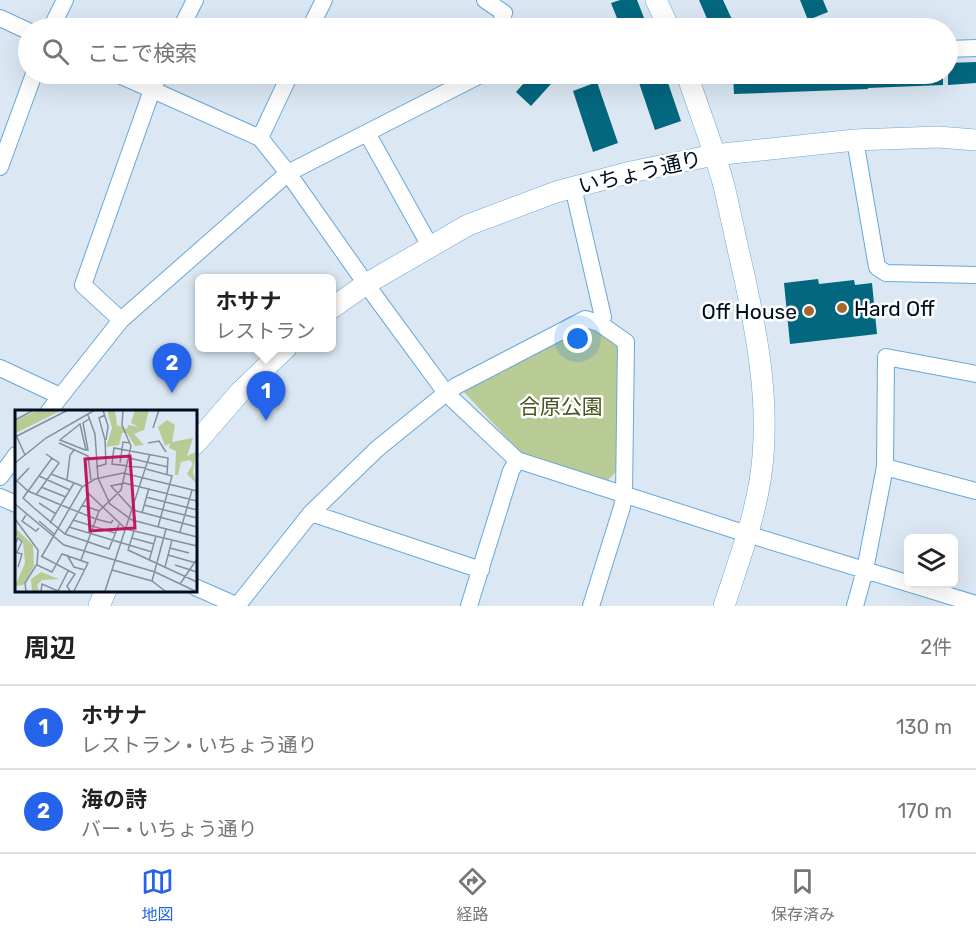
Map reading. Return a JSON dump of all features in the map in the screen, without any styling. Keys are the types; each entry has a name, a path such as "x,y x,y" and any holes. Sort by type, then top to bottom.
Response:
{"street":[{"path":"56,18 65,0"},
{"path":"186,18 195,0"},
{"path":"315,18 324,0"},
{"path":"485,0 504,13 502,18"},
{"path":"656,0 664,18"},
{"path":"0,18 18,26"},
{"path":"958,49 976,48"},
{"path":"0,167 30,84"},
{"path":"139,84 260,138 288,173 446,393 517,460 865,570 956,603 976,604"},
{"path":"120,320 83,285 155,84"},
{"path":"260,138 285,84"},
{"path":"50,410 120,320 288,173 463,84"},
{"path":"690,84 724,186 754,324 762,375 765,420 763,458 757,496 724,606"},
{"path":"367,133 430,246"},
{"name":"いちょう通り","path":"336,305 366,284 468,225 556,192 631,172 714,155 855,141 938,137 976,140"},
{"path":"855,141 877,267 886,273 976,275"},
{"path":"573,188 603,317 599,323"},
{"path":"196,587 237,606 311,513 377,449 446,393 585,319 599,323 626,342 624,495 591,606"},
{"path":"196,443 241,391 282,352"},
{"path":"855,606 865,570 885,467 886,357 976,374"},
{"path":"0,368 60,396"},
{"path":"0,477 15,456"},
{"path":"469,606 511,471 517,460"},
{"path":"885,467 976,491"},
{"path":"0,497 15,504"},
{"path":"311,513 481,570"},
{"path":"99,606 106,591"}],"green space":[{"name":"合原公園","path":"584,329 599,332 621,350 619,469 605,483 523,455 463,391"}],"building":[{"path":"620,0 637,0 644,18 617,18 611,3"},
{"path":"699,0 723,0 731,18 707,18"},
{"path":"800,0 823,0 828,12 807,18"},
{"path":"976,62 976,83 948,85 958,84 958,63"},
{"path":"523,84 551,84 531,106 516,92"},
{"path":"598,84 618,143 593,152 573,91"},
{"path":"639,84 668,84 681,121 655,130"},
{"path":"734,84 943,84 868,89 734,94"},
{"path":"818,279 819,284 854,280 855,285 872,283 877,334 790,344 784,283"}],"place":[{"name":"Hard Off","path":"842,308"},
{"name":"Off House","path":"809,311"},
{"name":"海の詩","path":"172,393"},
{"name":"ホサナ","path":"266,421"}]}
